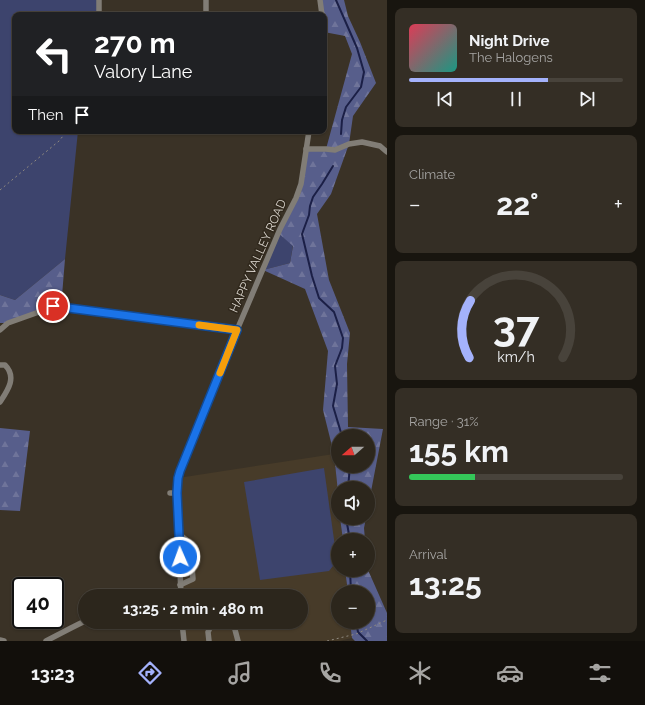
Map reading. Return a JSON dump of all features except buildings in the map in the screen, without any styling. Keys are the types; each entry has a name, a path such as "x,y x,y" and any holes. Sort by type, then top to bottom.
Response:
{"street":[{"path":"99,0 99,12"},
{"path":"206,0 206,12"},
{"path":"320,0 322,12"},
{"name":"HAPPY VALLEY ROAD","path":"180,589 177,493 178,478 237,330 280,229 299,191 308,134"},
{"path":"306,149 336,150 349,144 362,142 380,146 387,152"},
{"path":"0,330 8,324 53,306 237,330"},
{"path":"0,365 5,365 8,368 11,381 0,402"},
{"path":"170,493 177,493"},
{"path":"179,534 190,543 193,579 180,585"},
{"path":"209,641 208,632 211,626 229,623 234,626 238,641"},
{"path":"46,641 78,625"},
{"path":"183,629 184,641"},
{"path":"0,640 4,641"}],"path":[{"path":"0,190 59,141 65,134"},
{"path":"327,641 362,632 387,620"}],"shaded area":[{"path":"0,0 99,0 99,12 12,12 12,134 78,134 65,259 15,300 0,295"},
{"path":"278,233 293,245 290,263 263,270"},
{"path":"331,454 331,473 336,473 337,481 331,481 331,525 341,525 342,533 331,533 331,577 346,577 347,585 331,585 331,629 351,629 352,638 339,641 184,641 183,629 308,629 308,589 181,589 178,478"},
{"path":"324,468 333,533 331,533 331,568 329,571 260,580 244,482"}],"green space":[{"path":"320,0 344,0 348,16 376,83 353,116 349,144 331,194 317,214 329,280 350,333 347,364 348,427 383,429 375,471 375,429 331,429 331,442 323,410 328,351 305,289 263,270 290,263 293,246 278,233 296,198 306,149 326,149 352,54 345,36 327,33 327,12 323,12"},
{"path":"65,259 61,308 8,323 0,323 0,295 15,300"},
{"path":"0,428 30,431 20,511 0,510"},
{"path":"336,473 375,473 373,481 337,481"},
{"path":"341,525 365,525 364,533 342,533"},
{"path":"346,577 371,577 375,585 347,585"},
{"path":"375,586 387,613 387,641 355,641 352,638 351,629 375,629"}],"waterway":[{"path":"336,0 357,48 364,72 361,87 346,107 342,120 341,134"},
{"path":"333,166 313,197 309,215 302,234 319,298 334,312 343,338 342,348 335,366 337,384 333,406 340,429"},
{"path":"349,473 349,481"},
{"path":"347,525 349,533"},
{"path":"350,577 351,585"},
{"path":"357,629 358,632 367,641"}],"slow traffic":[{"path":"199,325 237,330 220,373"}],"route":[{"path":"53,306 237,330 178,478 177,493 180,557"}]}
